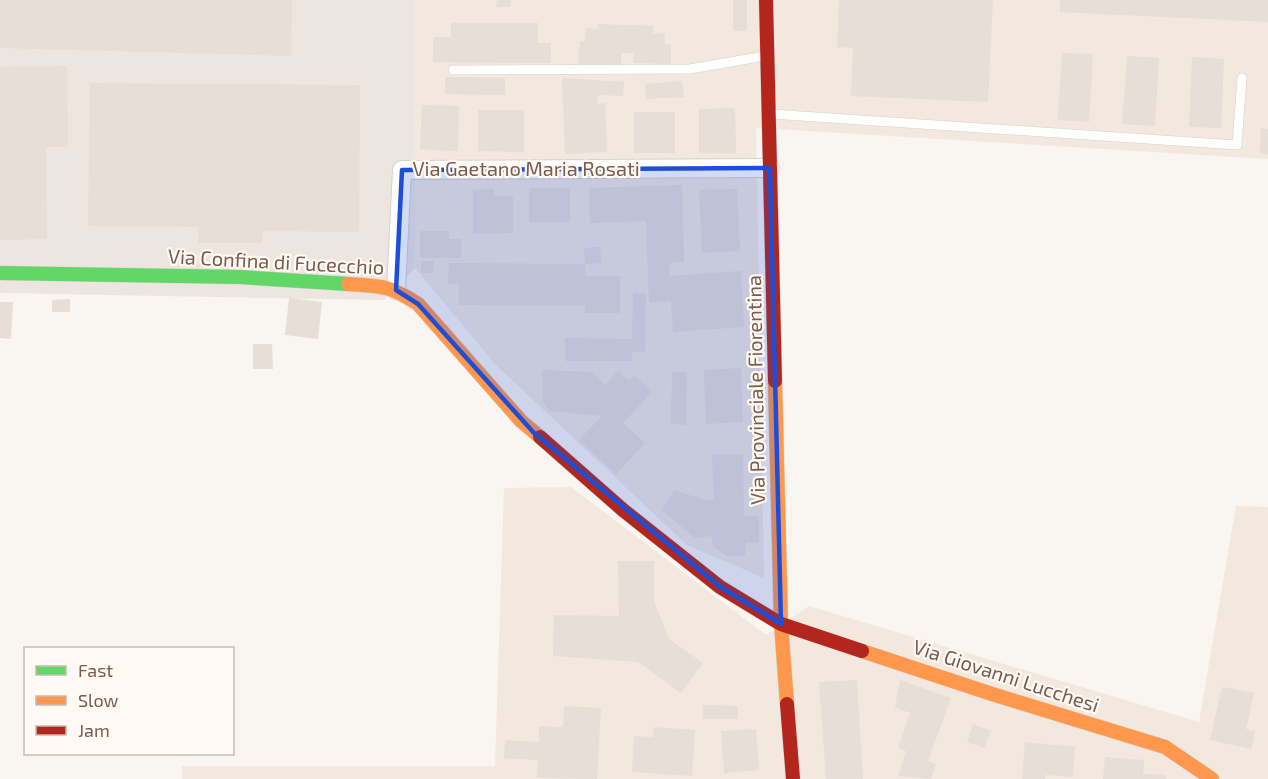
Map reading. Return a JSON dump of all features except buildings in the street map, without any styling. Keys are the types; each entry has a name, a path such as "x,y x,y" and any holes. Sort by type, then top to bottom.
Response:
{"street":[{"name":"Via Provinciale Fiorentina","path":"766,0 781,624 793,779"},
{"name":"Via Gaetano Maria Rosati","path":"396,290 402,170 770,168"},
{"name":"Via Confina di Fucecchio","path":"0,273 240,277 386,286 396,290 418,304 534,433 623,510 720,587 781,624"},
{"name":"Via Giovanni Lucchesi","path":"781,624 992,694 1165,747 1212,779"}],"lane":[{"path":"453,70 690,69 767,56"},
{"path":"768,114 1237,145 1242,78"}],"highlighted area":[{"path":"770,168 781,624 720,587 534,433 418,304 396,290 402,170"}],"shaded area":[{"path":"0,0 415,0 415,268 384,300 0,293"},
{"path":"415,0 1268,0 1268,159 756,128 764,578 687,545 496,365 415,268"},
{"path":"571,487 766,635 809,606 1199,722 1236,506 1268,507 1268,779 182,779 182,766 495,766 504,488"}],"traffic: fast":[{"path":"0,273 240,277 348,284"}],"traffic: slow":[{"path":"348,284 385,288 400,293 418,304 521,421 540,437"},
{"path":"775,381 781,624 787,704"},
{"path":"862,651 1165,747 1212,779"}],"traffic: jam":[{"path":"766,0 775,381"},
{"path":"540,437 623,510 720,587 781,624 862,651"},
{"path":"787,704 793,779"}]}
